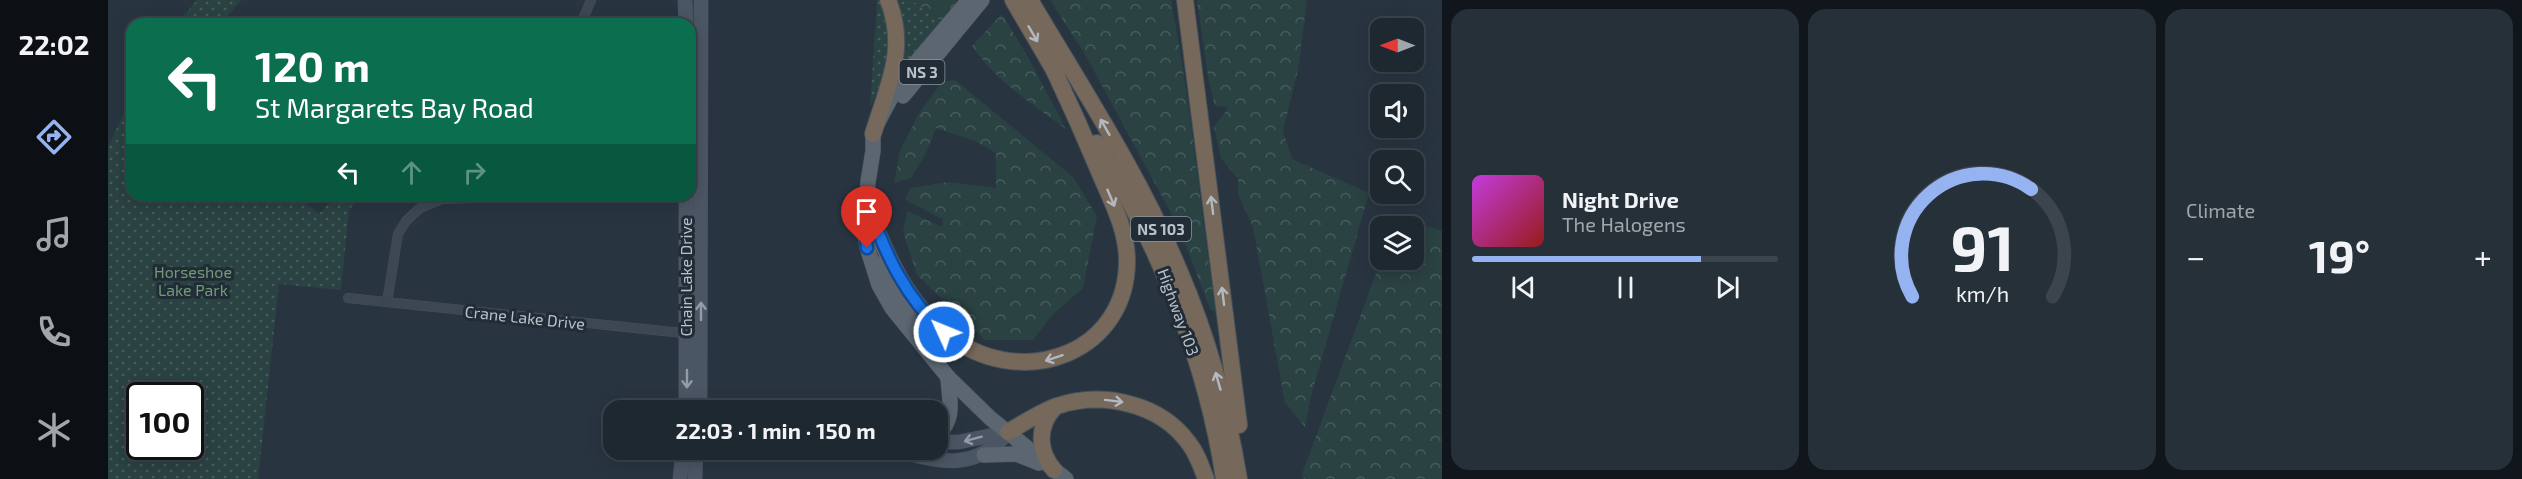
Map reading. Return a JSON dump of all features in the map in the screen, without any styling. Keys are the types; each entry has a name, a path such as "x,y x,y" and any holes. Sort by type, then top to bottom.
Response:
{"highway":[{"path":"873,134 887,93 897,46 897,30 888,0"},
{"name":"Highway 103","path":"1013,0 1128,196 1166,274 1185,323 1204,383 1224,479"},
{"name":"Highway 103","path":"1030,0 1134,179 1179,268 1213,364 1227,415 1239,479"},
{"path":"1185,0 1245,479"},
{"path":"874,224 896,272 914,300 944,332 976,353 1002,362 1035,363 1066,354 1089,339 1108,319 1120,295 1126,273 1126,246 1118,216 1053,68"},
{"path":"1008,432 1056,406 1076,401 1103,400 1130,404 1149,411 1171,424 1197,455 1206,479"},
{"path":"1056,406 1046,420 1041,437 1044,455 1060,474"}],"main road":[{"name":"NS 3","path":"969,0 894,92 873,134 868,205 864,227 872,267 892,308 913,331 948,378 1008,432 1060,474"},
{"name":"NS 3","path":"873,152 898,103 982,0"},
{"name":"NS 3","path":"868,205 883,259 913,331"},
{"path":"948,378 950,414 948,420"},
{"path":"984,455 1016,454 1060,474"}],"street":[{"path":"583,18 591,0"},
{"path":"685,0 686,18"},
{"name":"Chain Lake Drive","path":"696,187 700,0"},
{"path":"387,302 398,234 406,221 420,208 437,201"},
{"name":"Chain Lake Drive","path":"686,201 694,334"},
{"name":"Chain Lake Drive","path":"693,400 696,201"},
{"name":"Crane Lake Drive","path":"348,298 694,334"},
{"path":"948,442 959,442 1008,432"},
{"path":"948,460 984,455 1000,443 1008,432"},
{"path":"680,479 682,460"},
{"path":"695,477 696,460"},
{"path":"695,477 700,460"}],"green space":[{"path":"197,0 241,0 226,18 182,18"},
{"path":"877,0 880,0 885,14 889,41 885,68 870,107"},
{"path":"896,0 911,0 945,23 897,77"},
{"path":"911,0 962,0 945,23"},
{"path":"1050,0 1171,0 1216,312 1210,309 1180,230 1086,56"},
{"path":"1197,0 1307,0 1298,70 1283,131 1292,159 1369,193 1311,396 1305,427 1285,403 1253,227 1238,194 1238,179 1221,158 1214,127 1229,107 1215,106 1209,83"},
{"path":"1002,14 1028,57 1066,129 1003,81 972,46"},
{"path":"955,80 1073,177 1097,216 1083,288 1052,315 1033,340 985,340 917,275 903,232 907,211 942,227 943,219 905,200 910,188 948,182 996,188 996,153 975,141 936,128 925,155 911,178 894,183 900,151 918,115 942,82"},
{"name":"Horseshoe Lake Park","path":"126,109 126,201 304,201 319,214 331,201 357,201 349,210 341,290 279,284 258,479 108,479 108,147"},
{"path":"1424,225 1442,231 1442,479 1304,479 1302,474 1377,270 1424,270"}],"route":[{"path":"867,248 864,227 868,205 885,249 907,291 944,332"}]}
